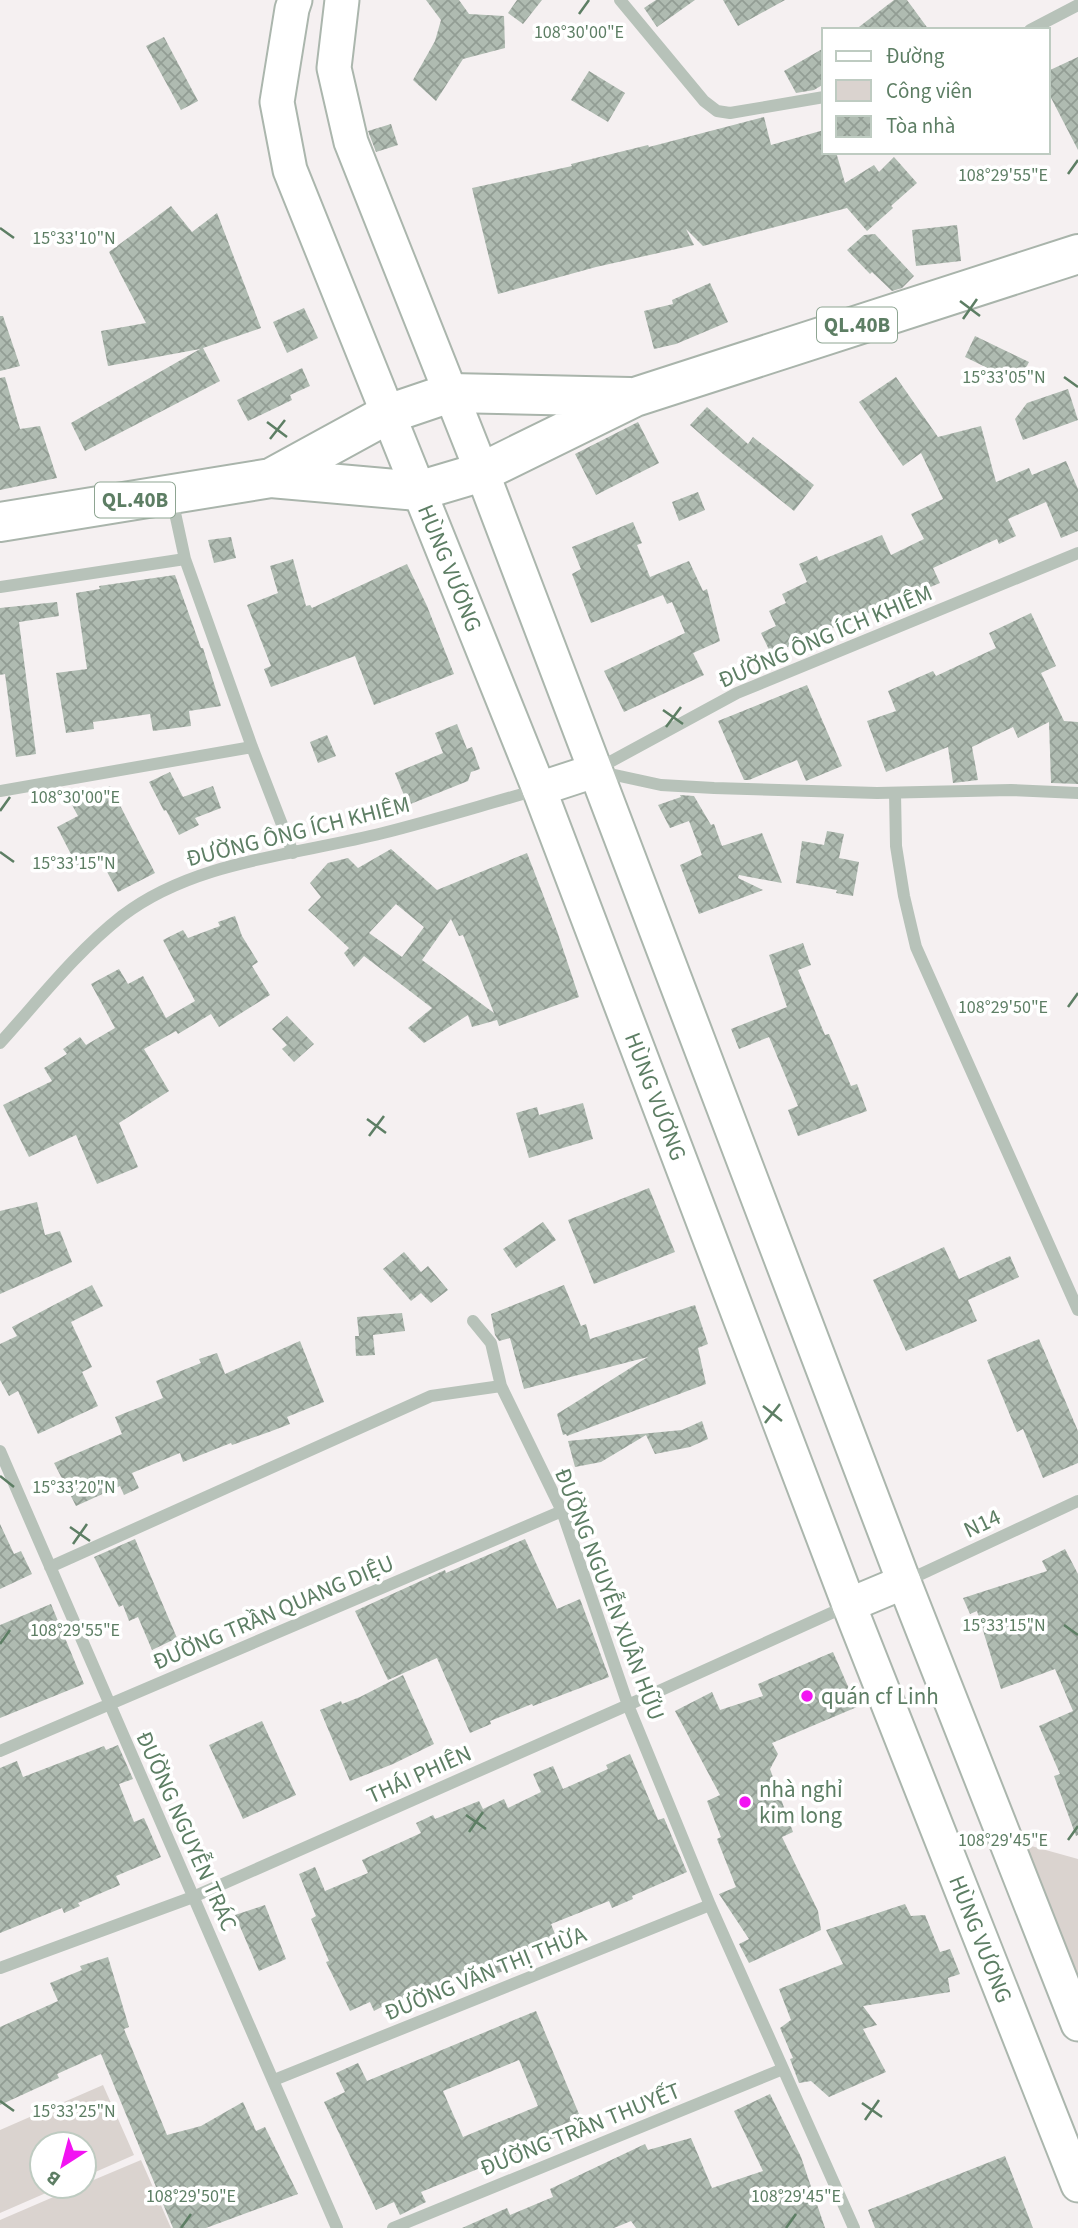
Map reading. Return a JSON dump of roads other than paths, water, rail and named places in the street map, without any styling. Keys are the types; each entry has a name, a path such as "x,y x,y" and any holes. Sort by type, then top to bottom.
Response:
{"highway":[{"name":"QL.40B","path":"635,397 1078,254"},
{"path":"271,478 388,414 450,393 635,397"},
{"path":"271,478 418,491 482,472 635,397"},
{"name":"QL.40B","path":"0,522 271,478"}],"main road":[{"name":"HÙNG VƯƠNG","path":"295,0 277,102 290,170 539,789 849,1605 1078,2185"},
{"path":"342,0 334,68 351,142 482,472 904,1582 1078,2024"},
{"path":"539,789 594,771"},
{"path":"849,1605 904,1582"}],"street":[{"path":"620,0 704,100 717,111 730,113 822,97"},
{"path":"1033,28 1075,4"},
{"path":"171,494 185,559 293,853"},
{"name":"ĐƯỜNG ÔNG ÍCH KHIÊM","path":"594,771 737,693 1078,553"},
{"path":"0,587 185,559"},
{"path":"0,791 252,747"},
{"path":"594,771 661,785 895,793 1011,790 1078,793"},
{"name":"ĐƯỜNG ÔNG ÍCH KHIÊM","path":"0,1043 86,948 122,916 182,882 229,868 383,833 539,789"},
{"path":"895,793 896,846 916,947 1078,1310"},
{"name":"ĐƯỜNG NGUYỄN XUÂN HỮU","path":"473,1321 491,1343 501,1385 562,1511 628,1705 710,1905 854,2228"},
{"path":"50,1567 431,1396 501,1385"},
{"name":"ĐƯỜNG NGUYỄN TRÁC","path":"0,1451 337,2228"},
{"name":"N14","path":"904,1582 1078,1501"},
{"name":"ĐƯỜNG TRẦN QUANG DIỆU","path":"0,1751 562,1511"},
{"name":"THÁI PHIÊN","path":"0,1968 193,1897 849,1605"},
{"name":"ĐƯỜNG VĂN THỊ THỪA","path":"274,2080 710,1905"},
{"name":"ĐƯỜNG TRẦN THUYẾT","path":"393,2228 783,2069"}],"place":[{"name":"quán cf Linh","path":"807,1696"},
{"name":"nhà nghỉ kim long","path":"745,1802"}]}
